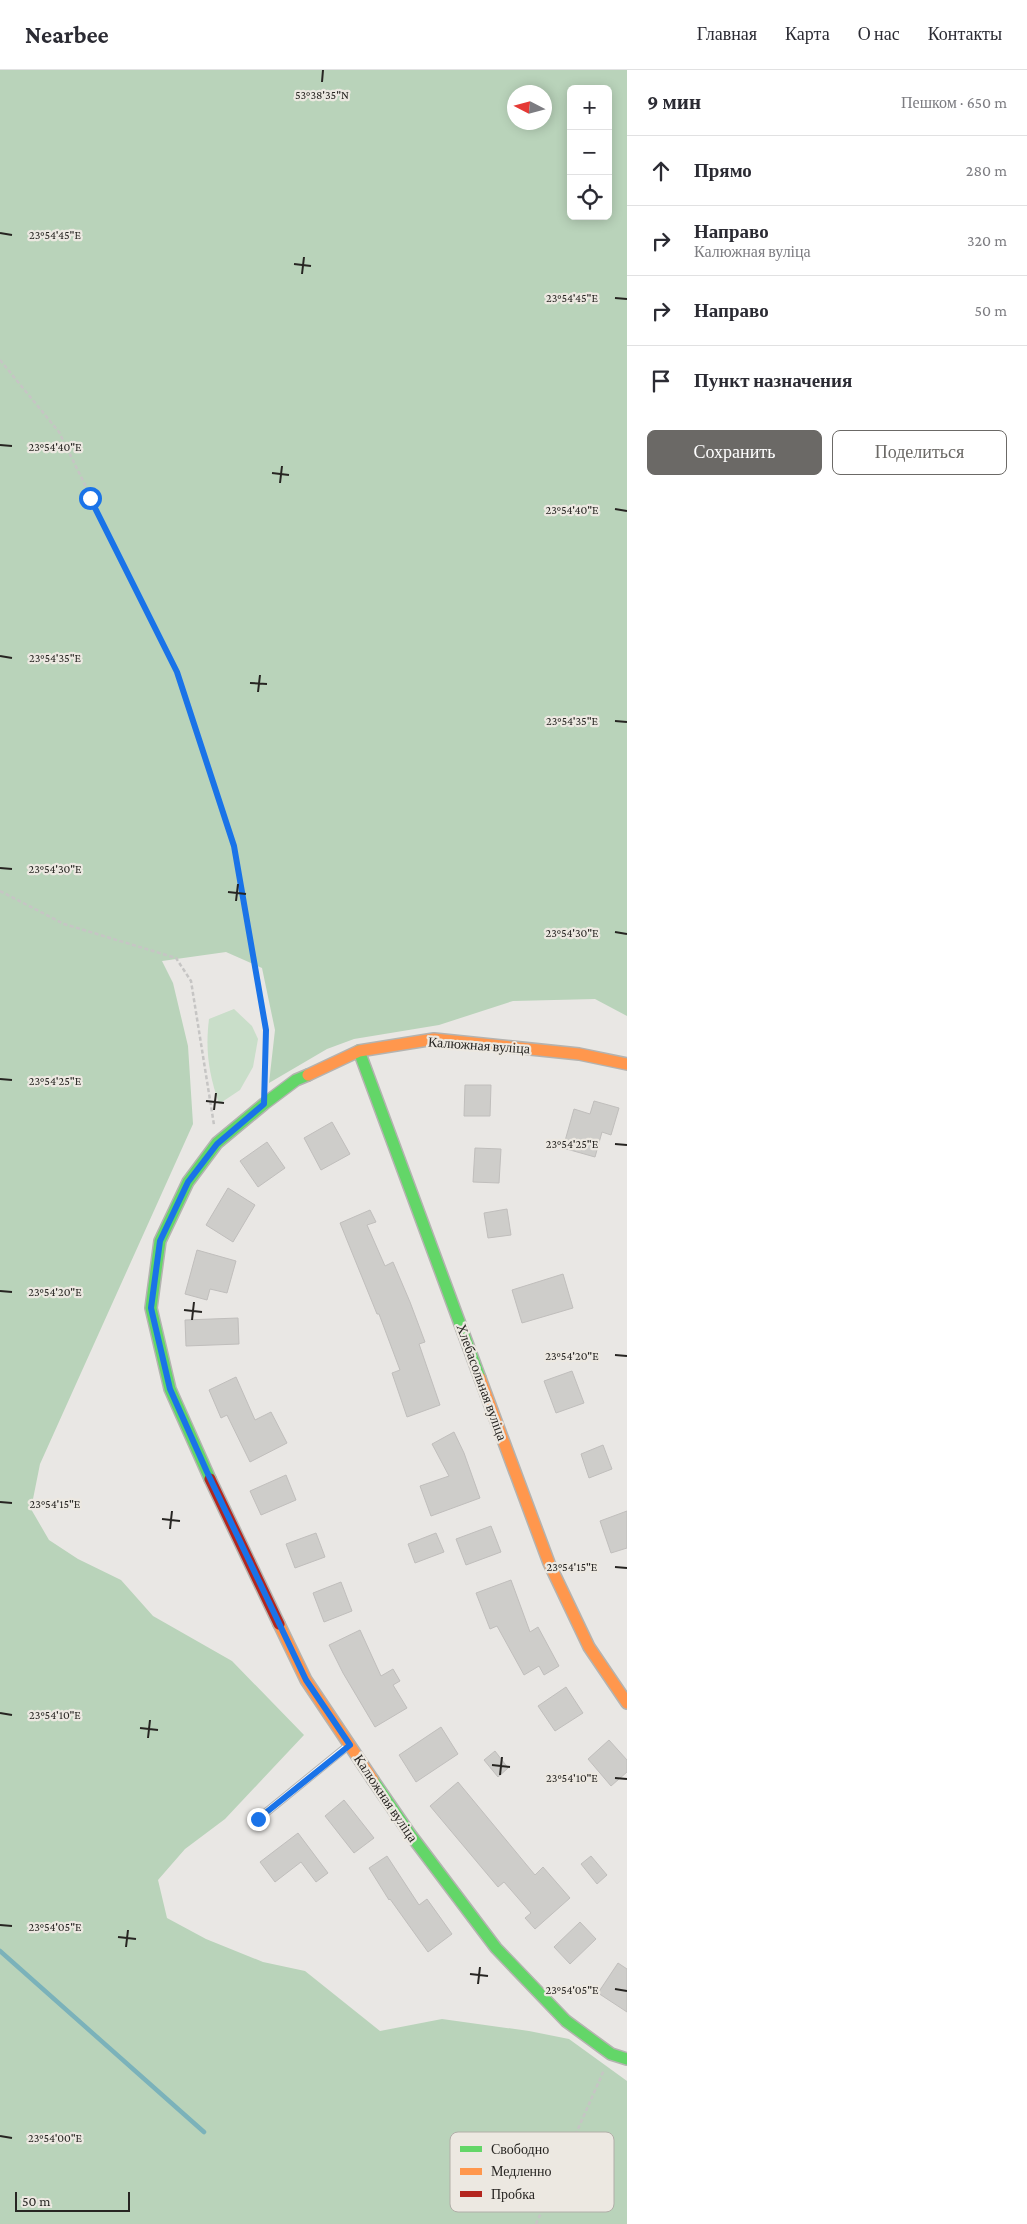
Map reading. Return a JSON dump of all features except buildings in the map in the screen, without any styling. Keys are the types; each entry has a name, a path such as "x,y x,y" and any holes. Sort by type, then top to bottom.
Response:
{"street":[{"name":"Калюжная вуліца","path":"627,1064 579,1054 434,1039 359,1051 296,1080 217,1144 188,1182 160,1241 151,1308 170,1389 207,1472 306,1680 410,1834 496,1948 566,2021 611,2054 627,2060"},
{"name":"Хлебасольная вуліца","path":"359,1051 549,1564 589,1647 627,1703"}],"lane":[{"path":"258,1819 350,1745"}],"path":[{"path":"0,360 59,432 177,672 234,846 266,1030 264,1104"},
{"path":"0,891 64,924 176,958 191,981 217,1144"},
{"path":"577,2132 611,2054"},
{"path":"536,2224 541,2212"}],"green space":[{"path":"0,70 627,70 627,1016 595,999 513,1001 439,1025 354,1039 327,1049 269,1083 275,1030 262,968 226,952 162,961 173,983 188,1046 193,1124 40,1464 31,1509 49,1540 78,1559 121,1580 153,1616 232,1661 304,1735 225,1819 185,1849 158,1880 167,1918 206,1939 263,1962 305,1971 380,2031 442,2019 529,2031 569,2039 627,2081 627,2224 0,2224"},
{"path":"234,1009 252,1026 258,1039 253,1067 240,1090 219,1104 209,1062 207,1042 209,1019"}],"waterway":[{"path":"0,1951 204,2132"}],"traffic: fast":[{"path":"359,1051 480,1378"},
{"path":"210,1479 170,1389 151,1308 160,1241 188,1182 217,1143 296,1080 308,1075"},
{"path":"373,1780 410,1834 496,1948 566,2021 611,2054 627,2059"}],"traffic: slow":[{"path":"308,1075 359,1051 434,1039 579,1054 627,1064"},
{"path":"480,1378 549,1563 589,1647 627,1703"},
{"path":"279,1624 306,1680 373,1780"}],"traffic: jam":[{"path":"210,1479 279,1624"}],"route":[{"path":"90,498 177,672 234,846 266,1030 264,1104 217,1144 188,1182 160,1241 151,1308 170,1389 207,1472 306,1680 350,1745 258,1819"}]}
